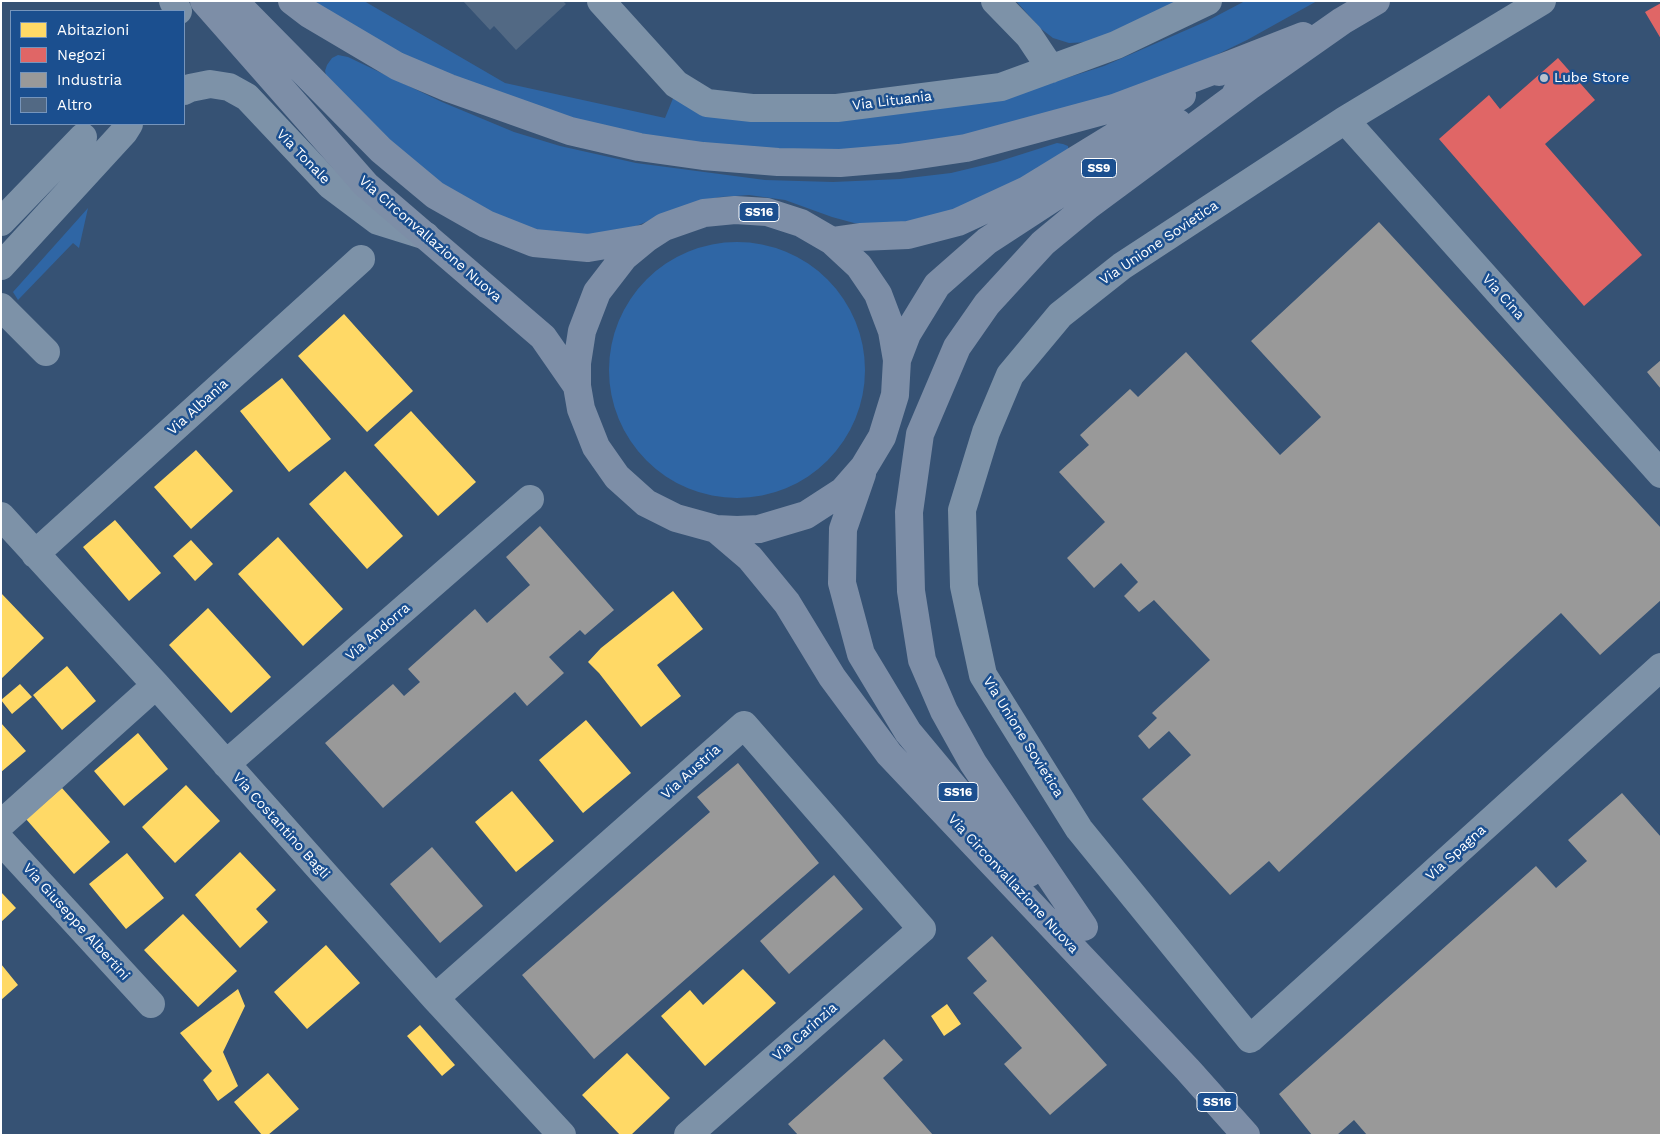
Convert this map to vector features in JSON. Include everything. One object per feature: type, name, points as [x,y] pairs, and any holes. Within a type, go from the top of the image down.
[{"type":"main road","name":"Via Circonvallazione Nuova","points":[[204,1],[366,186],[543,337],[577,386]]},
{"type":"main road","name":"SS16","points":[[234,1],[381,150],[443,200],[486,224],[534,243],[588,248],[647,238]]},
{"type":"main road","points":[[292,1],[309,14],[398,66],[449,88],[570,131],[639,147],[703,156],[778,162],[840,162],[899,158],[966,148],[1114,108],[1234,63]]},
{"type":"main road","name":"SS9","points":[[897,360],[906,334],[937,285],[987,241],[1128,149],[1252,85],[1342,21],[1376,1]]},
{"type":"main road","name":"SS9","points":[[832,241],[860,237],[908,235],[958,222],[1028,190],[1234,63],[1342,21]]},
{"type":"main road","points":[[1084,927],[974,763],[944,711],[922,660],[910,591],[909,512],[920,434],[957,347],[987,304],[1043,244],[1089,205],[1252,85]]},
{"type":"main road","name":"SS16","points":[[735,210],[767,212],[802,223],[832,241],[859,266],[878,294],[892,331],[897,360],[895,395],[882,437],[864,467],[843,490],[806,515],[759,529],[716,529],[676,518],[646,503],[617,477],[596,447],[581,409],[577,386],[577,363],[582,331],[597,292],[624,257],[647,238],[664,228],[704,213],[735,210]]},
{"type":"main road","name":"Via Circonvallazione Nuova","points":[[864,467],[844,529],[842,583],[861,654],[908,732],[1008,852],[1084,927],[1188,1070]]},
{"type":"main road","name":"Via Circonvallazione Nuova","points":[[716,529],[750,558],[787,603],[832,677],[889,754],[1188,1070],[1246,1135]]},
{"type":"street","name":"Via Lituania","points":[[601,1],[676,84],[707,103],[752,108],[837,108],[1001,87],[1116,45],[1208,1]]},
{"type":"street","points":[[995,1],[1029,36],[1051,69]]},
{"type":"street","name":"Via Unione Sovietica","points":[[1250,1039],[1079,828],[984,675],[964,586],[962,510],[986,432],[1010,375],[1060,315],[1122,266],[1345,120],[1542,1]]},
{"type":"street","name":"Via Tonale","points":[[185,90],[210,84],[229,88],[247,97],[330,185],[378,221],[426,236]]},
{"type":"street","name":"Via Cina","points":[[1345,120],[1661,474]]},
{"type":"street","points":[[1,266],[129,126]]},
{"type":"street","points":[[1,222],[83,137]]},
{"type":"street","name":"Via Albania","points":[[35,554],[361,259]]},
{"type":"street","points":[[1,307],[46,352]]},
{"type":"street","name":"Via Andorra","points":[[226,764],[530,500]]},
{"type":"street","name":"Via Costantino Bagli","points":[[1,516],[562,1135]]},
{"type":"street","name":"Via Spagna","points":[[1250,1039],[1661,667]]},
{"type":"street","points":[[1,824],[156,685]]},
{"type":"street","name":"Via Austria","points":[[436,998],[744,726],[922,929]]},
{"type":"street","name":"Via Giuseppe Albertini","points":[[1,841],[151,1004]]},
{"type":"street","name":"Via Carinzia","points":[[688,1135],[922,929]]},
{"type":"shaded area","points":[[308,1],[364,1],[505,83],[665,118],[674,96],[1007,97],[1104,66],[1207,21],[1245,1],[1317,1],[1247,40],[1160,82],[1059,119],[840,156],[686,144],[567,120],[401,56]]},
{"type":"shaded area","points":[[1016,1],[1182,1],[1090,42],[1069,43],[1053,38],[1040,28]]},
{"type":"shaded area","points":[[338,55],[348,57],[442,102],[514,132],[560,146],[636,163],[765,180],[833,182],[900,179],[951,173],[997,162],[1057,143],[1068,146],[1069,152],[1065,157],[945,216],[881,227],[832,217],[785,200],[749,195],[720,197],[692,203],[624,231],[584,236],[547,233],[504,219],[424,175],[327,78],[325,71],[327,65],[332,58]]},
{"type":"shaded area","points":[[88,208],[79,248],[73,243],[18,300],[13,292]]},
{"type":"shaded area","points":[[737,242],[774,248],[797,257],[818,271],[836,289],[855,321],[862,345],[865,370],[859,407],[850,430],[836,451],[818,469],[786,488],[762,495],[737,498],[700,492],[677,483],[656,469],[638,451],[619,419],[612,395],[609,370],[615,333],[624,310],[638,289],[656,271],[688,252],[712,245]]},
{"type":"building: Abitazioni","points":[[344,314],[413,391],[367,432],[298,356]]},
{"type":"building: Abitazioni","points":[[282,378],[331,439],[289,472],[240,411]]},
{"type":"building: Abitazioni","points":[[411,411],[476,482],[438,516],[374,445]]},
{"type":"building: Abitazioni","points":[[196,450],[233,491],[191,529],[154,487]]},
{"type":"building: Abitazioni","points":[[345,471],[403,536],[367,569],[309,504]]},
{"type":"building: Abitazioni","points":[[115,520],[161,573],[129,601],[83,547]]},
{"type":"building: Abitazioni","points":[[278,537],[343,609],[303,646],[238,574]]},
{"type":"building: Abitazioni","points":[[191,540],[213,564],[195,581],[173,556]]},
{"type":"building: Abitazioni","points":[[673,591],[703,629],[657,665],[681,696],[641,727],[599,673],[588,662],[601,648]]},
{"type":"building: Abitazioni","points":[[1,593],[44,638],[1,679]]},
{"type":"building: Abitazioni","points":[[208,608],[271,677],[231,713],[169,645]]},
{"type":"building: Abitazioni","points":[[67,666],[96,701],[62,730],[33,695]]},
{"type":"building: Abitazioni","points":[[20,684],[32,697],[12,714],[1,700]]},
{"type":"building: Abitazioni","points":[[586,720],[631,773],[583,813],[539,760]]},
{"type":"building: Abitazioni","points":[[1,723],[26,751],[1,772]]},
{"type":"building: Abitazioni","points":[[138,733],[168,769],[124,806],[94,771]]},
{"type":"building: Abitazioni","points":[[186,785],[220,821],[175,863],[142,827]]},
{"type":"building: Abitazioni","points":[[62,788],[110,842],[74,874],[26,819]]},
{"type":"building: Abitazioni","points":[[512,791],[554,841],[516,872],[475,822]]},
{"type":"building: Abitazioni","points":[[240,852],[276,890],[256,909],[268,922],[240,948],[195,895]]},
{"type":"building: Abitazioni","points":[[127,853],[164,898],[126,929],[89,884]]},
{"type":"building: Abitazioni","points":[[1,892],[16,908],[1,922]]},
{"type":"building: Abitazioni","points":[[183,914],[237,971],[198,1007],[144,950]]},
{"type":"building: Abitazioni","points":[[326,945],[360,983],[307,1029],[274,992]]},
{"type":"building: Abitazioni","points":[[1,964],[18,985],[1,1000]]},
{"type":"building: Abitazioni","points":[[743,969],[776,1003],[705,1066],[661,1016],[690,990],[703,1005]]},
{"type":"building: Abitazioni","points":[[238,989],[245,1006],[223,1052],[238,1086],[218,1101],[203,1080],[212,1071],[180,1033]]},
{"type":"building: Abitazioni","points":[[947,1004],[961,1024],[944,1036],[931,1016]]},
{"type":"building: Abitazioni","points":[[420,1025],[455,1065],[442,1076],[407,1036]]},
{"type":"building: Abitazioni","points":[[627,1053],[670,1098],[631,1135],[620,1135],[582,1095]]},
{"type":"building: Abitazioni","points":[[268,1073],[299,1109],[268,1135],[262,1135],[234,1102]]},
{"type":"building: Negozi","points":[[1661,3],[1661,39],[1645,12]]},
{"type":"building: Negozi","points":[[1558,58],[1595,100],[1545,144],[1642,255],[1584,306],[1439,139],[1489,95],[1500,109]]},
{"type":"building: Industria","points":[[1379,222],[1661,528],[1661,600],[1600,655],[1561,613],[1279,872],[1269,861],[1230,895],[1142,799],[1191,755],[1169,731],[1149,749],[1138,736],[1157,718],[1152,713],[1210,660],[1154,600],[1139,612],[1124,596],[1138,582],[1121,563],[1094,588],[1067,558],[1105,522],[1059,472],[1089,445],[1080,435],[1130,389],[1138,397],[1186,352],[1280,455],[1321,417],[1251,341]]},
{"type":"building: Industria","points":[[1661,360],[1661,389],[1647,372]]},
{"type":"building: Industria","points":[[540,526],[614,610],[585,635],[580,630],[549,657],[564,673],[527,706],[515,692],[383,808],[325,743],[393,684],[404,696],[420,682],[408,669],[475,609],[487,623],[530,585],[506,557]]},
{"type":"building: Industria","points":[[738,763],[819,863],[594,1059],[522,975],[710,812],[697,797]]},
{"type":"building: Industria","points":[[1622,793],[1661,837],[1661,1135],[1367,1135],[1354,1120],[1337,1135],[1312,1135],[1279,1094],[1536,866],[1556,888],[1587,861],[1568,840]]},
{"type":"building: Industria","points":[[432,847],[483,906],[440,943],[390,884]]},
{"type":"building: Industria","points":[[834,875],[863,909],[789,974],[760,941]]},
{"type":"building: Industria","points":[[992,936],[1107,1065],[1050,1115],[1004,1064],[1022,1048],[973,993],[987,981],[967,958]]},
{"type":"building: Industria","points":[[884,1039],[903,1060],[883,1078],[933,1135],[798,1135],[788,1124]]},
{"type":"building: Altro","points":[[463,1],[563,1],[566,4],[516,50],[494,26],[490,30]]},
{"type":"place","name":"Lube Store","points":[[1544,78]]}]
